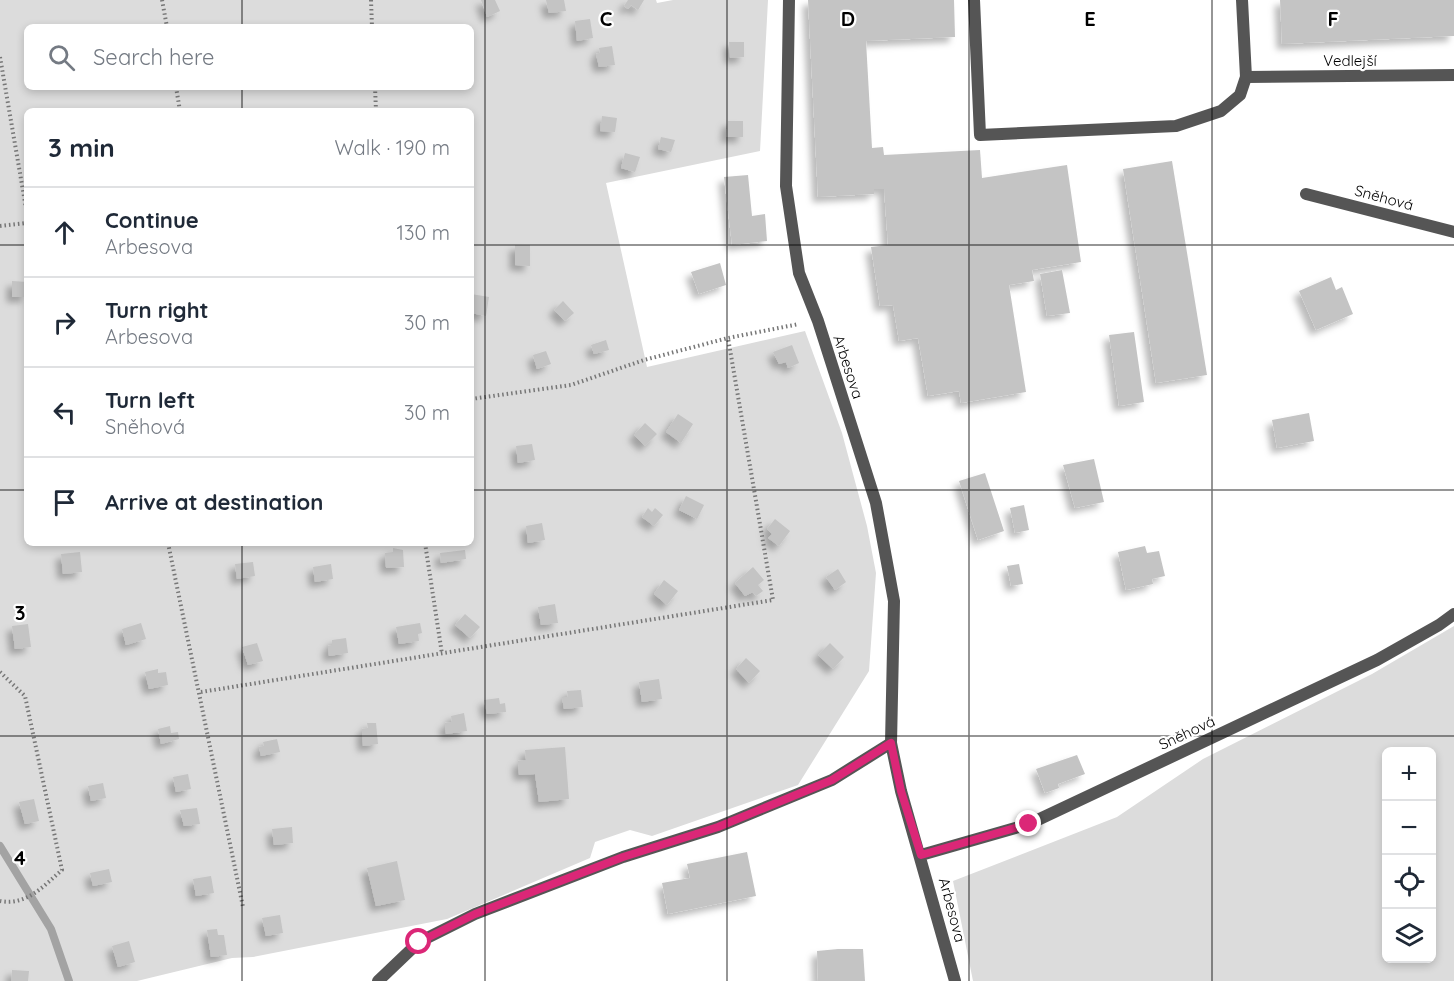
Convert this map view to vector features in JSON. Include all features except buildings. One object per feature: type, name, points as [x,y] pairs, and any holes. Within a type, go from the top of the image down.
[{"type":"street","name":"Arbesova","points":[[789,0],[786,186],[799,273],[818,321],[876,503],[894,601],[891,743],[901,791],[955,981]]},
{"type":"street","points":[[974,0],[980,135],[1176,126],[1221,111],[1240,95],[1246,77],[1242,0]]},
{"type":"street","name":"Vedlejší","points":[[1246,77],[1454,75]]},
{"type":"street","name":"Sněhová","points":[[1306,194],[1454,232]]},
{"type":"street","name":"Sněhová","points":[[921,855],[1029,824],[1377,660],[1454,614]]},
{"type":"street","points":[[378,981],[419,942],[475,914],[623,857],[729,823],[832,780],[891,743]]},
{"type":"path","points":[[162,0],[166,24]]},
{"type":"path","points":[[371,0],[372,24]]},
{"type":"path","points":[[0,57],[24,197]]},
{"type":"path","points":[[176,90],[180,108]]},
{"type":"path","points":[[375,90],[376,108]]},
{"type":"path","points":[[0,226],[24,223]]},
{"type":"path","points":[[474,399],[571,385],[644,360],[728,338],[818,321]]},
{"type":"path","points":[[201,692],[773,600],[728,338]]},
{"type":"path","points":[[169,546],[201,692],[243,907]]},
{"type":"path","points":[[425,546],[441,654]]},
{"type":"path","points":[[0,672],[25,696],[62,870],[31,897],[9,903],[0,901]]},
{"type":"shaded area","points":[[0,0],[656,0],[657,3],[673,0],[768,0],[760,151],[606,183],[647,367],[805,331],[842,433],[867,526],[876,573],[869,671],[798,785],[652,836],[630,830],[595,842],[590,858],[447,919],[253,957],[232,958],[137,981],[0,981]]},
{"type":"shaded area","points":[[1454,626],[1454,981],[973,981],[953,881],[1117,817],[1203,759],[1372,674]]},
{"type":"waterway","points":[[0,846],[51,929],[69,981]]},
{"type":"route","points":[[419,942],[475,914],[623,857],[718,827],[832,780],[891,743],[901,791],[921,855],[1029,824]]}]
